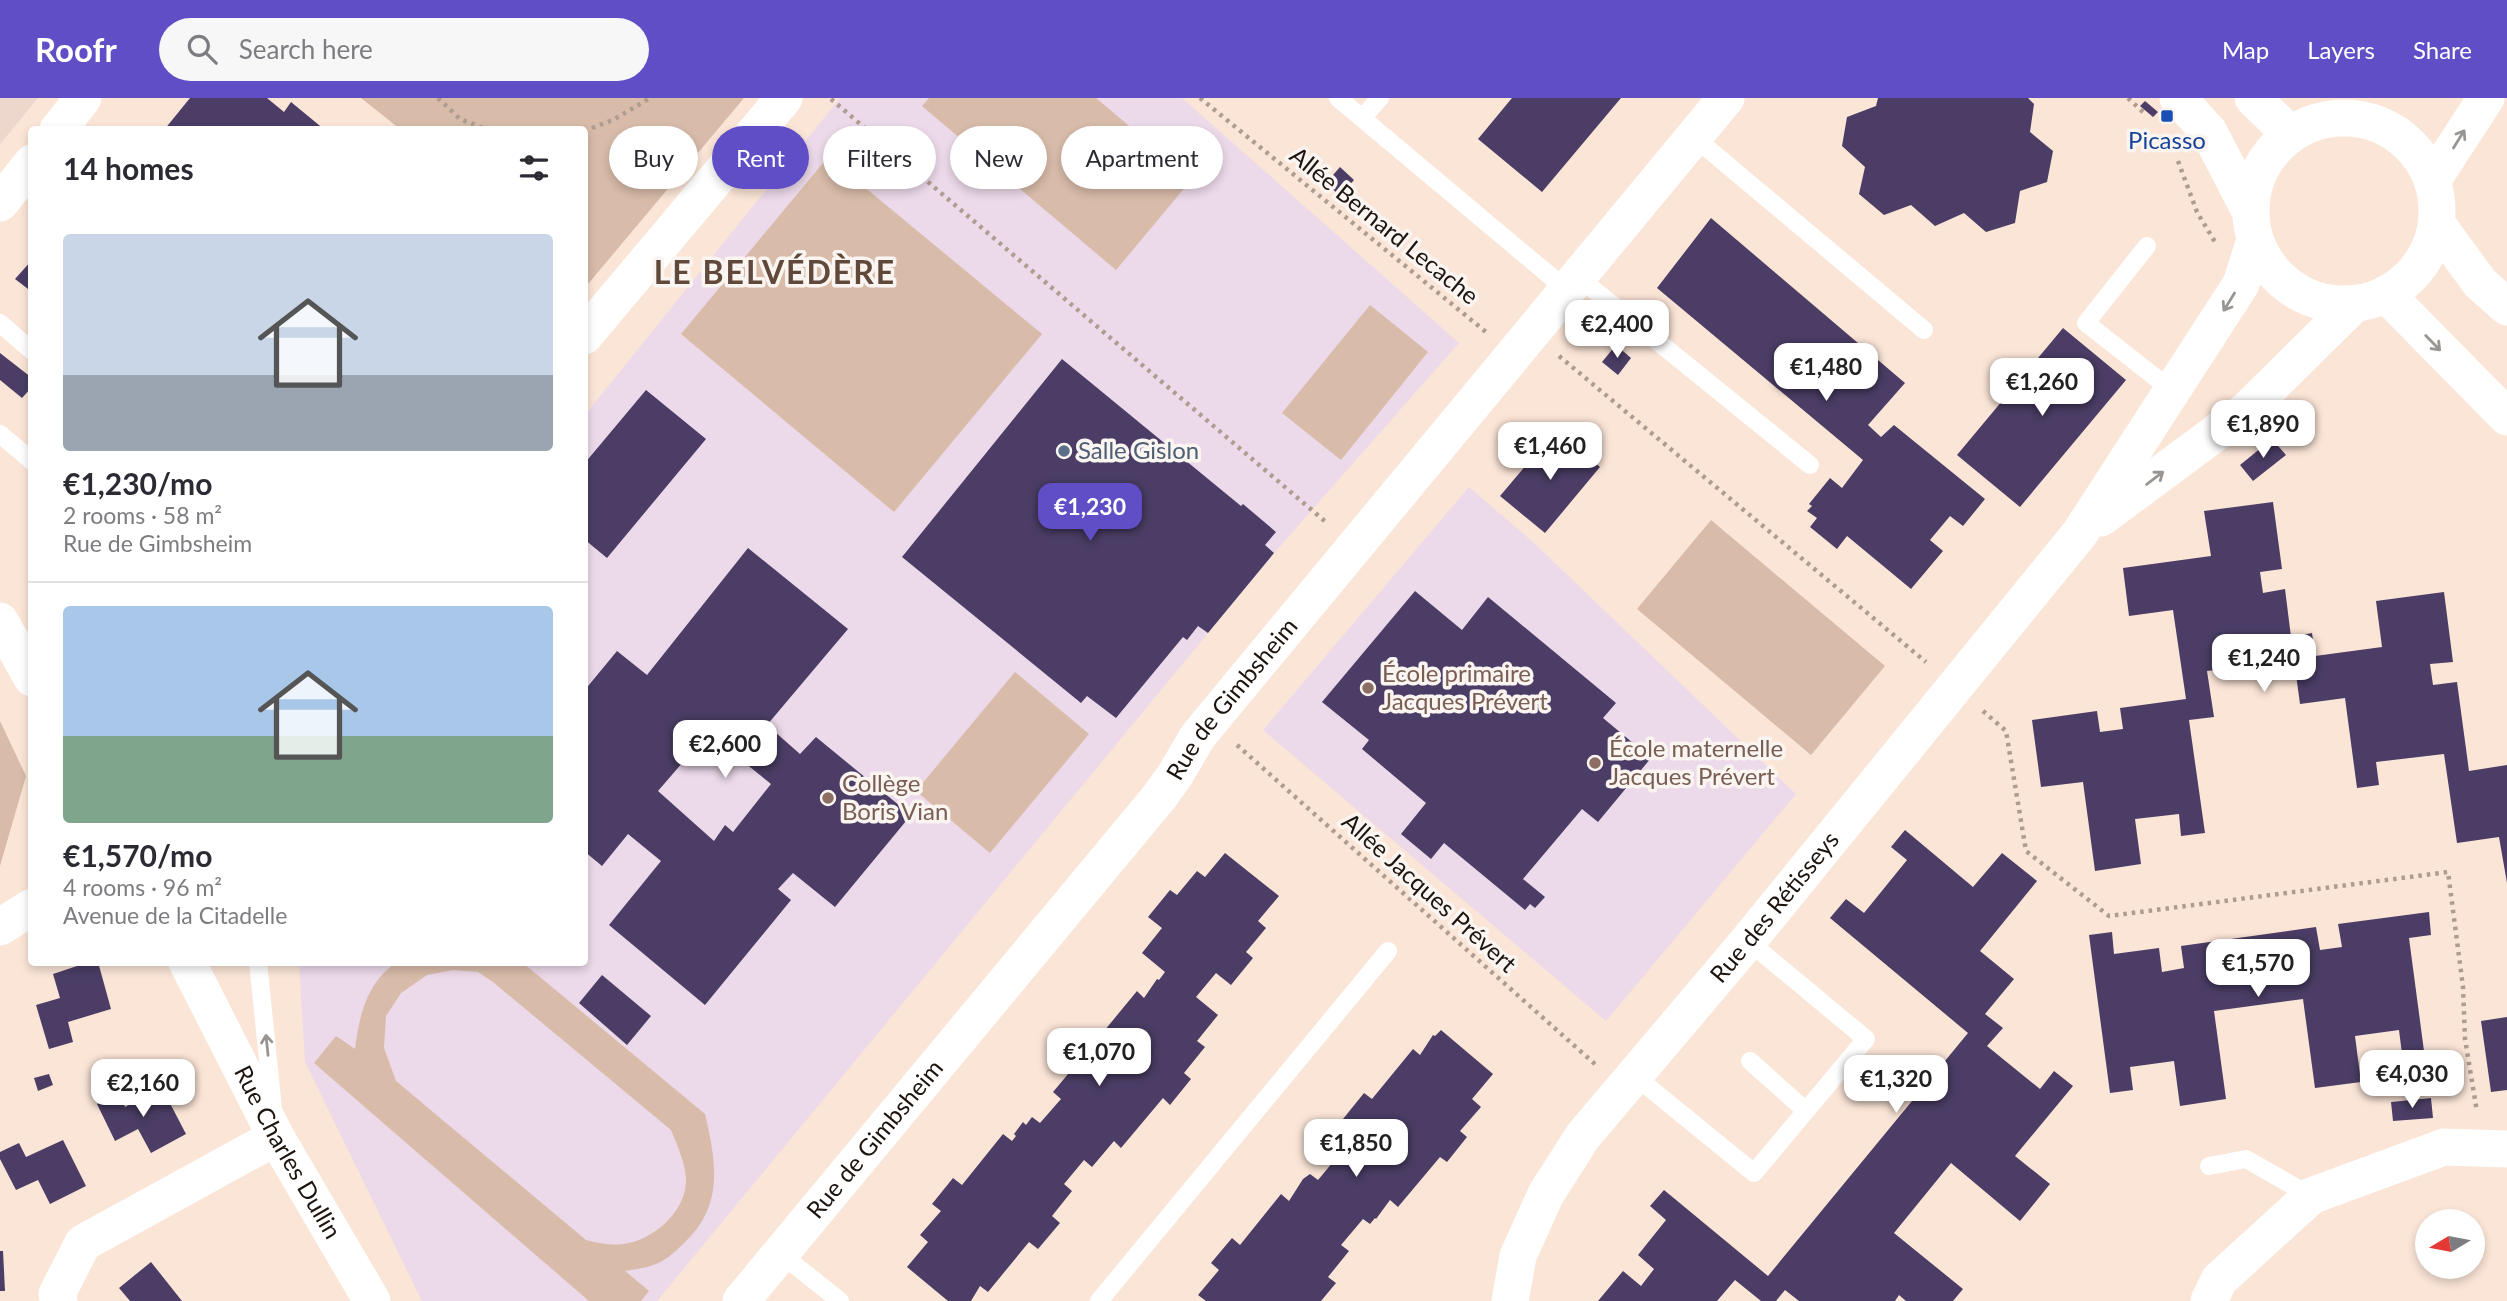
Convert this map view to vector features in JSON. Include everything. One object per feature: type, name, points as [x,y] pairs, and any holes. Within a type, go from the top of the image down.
[{"type":"street","points":[[61,126],[83,98]]},
{"type":"street","points":[[588,331],[784,98]]},
{"type":"street","points":[[2178,98],[2209,132],[2270,268],[2293,289],[2322,302],[2370,299],[2402,285],[2418,268],[2430,246],[2437,224],[2437,202],[2432,181],[2420,156],[2400,137],[2377,123],[2350,118]]},
{"type":"street","points":[[2253,98],[2290,134]]},
{"type":"street","points":[[2253,226],[2254,187],[2267,157],[2290,134],[2318,121],[2350,118],[2396,98]]},
{"type":"street","points":[[2432,181],[2486,98]]},
{"type":"street","name":"Rue de Gimbsheim","points":[[741,1301],[1160,796],[1210,721],[1694,137],[1718,101]]},
{"type":"street","points":[[0,203],[28,168]]},
{"type":"street","points":[[2437,224],[2480,283],[2507,307]]},
{"type":"street","name":"Rue des Rétisseys","points":[[1510,1301],[1518,1256],[1546,1195],[1583,1136],[1748,941],[2080,533],[2241,284],[2253,226]]},
{"type":"street","points":[[2370,299],[2507,417]]},
{"type":"street","name":"Rue des Rétisseys","points":[[2080,533],[2248,409],[2370,299]]},
{"type":"street","points":[[0,621],[28,671]]},
{"type":"street","points":[[0,927],[28,910]]},
{"type":"street","name":"Rue Charles Dullin","points":[[189,966],[276,1137],[372,1301]]},
{"type":"street","points":[[59,1301],[57,1294],[83,1243],[276,1137]]},
{"type":"street","points":[[2208,1301],[2219,1280],[2311,1196],[2444,1147],[2495,1148]]},
{"type":"lane","points":[[1338,98],[1573,284],[1810,465]]},
{"type":"lane","points":[[1362,118],[1380,98]]},
{"type":"lane","points":[[1694,137],[1924,330]]},
{"type":"lane","points":[[2147,246],[2086,323],[2174,391]]},
{"type":"lane","points":[[0,323],[28,348]]},
{"type":"lane","points":[[0,434],[28,458]]},
{"type":"lane","points":[[1629,1083],[1754,1173],[1807,1111],[1866,1039],[1748,941]]},
{"type":"lane","points":[[1099,1301],[1388,951]]},
{"type":"lane","points":[[258,966],[276,1137]]},
{"type":"lane","points":[[1749,1060],[1807,1111]]},
{"type":"lane","points":[[2209,1166],[2246,1159],[2311,1196]]},
{"type":"lane","points":[[781,1254],[840,1301]]},
{"type":"path","points":[[438,98],[460,118],[479,126]]},
{"type":"path","points":[[588,129],[613,120],[650,98]]},
{"type":"path","name":"Allée Bernard Lecache","points":[[1200,98],[1522,344],[1955,686],[2006,731],[2026,851],[2109,916],[2448,872],[2463,987],[2465,1039],[2495,1148]]},
{"type":"path","points":[[2128,98],[2146,114]]},
{"type":"path","points":[[831,99],[1355,547]]},
{"type":"path","points":[[2172,151],[2197,212],[2241,284]]},
{"type":"path","name":"Allée Jacques Prévert","points":[[1210,721],[1629,1083]]},
{"type":"shaded area","points":[[0,98],[38,98],[0,144]]},
{"type":"shaded area","points":[[361,98],[744,98],[721,126],[712,126],[712,136],[698,153],[698,126],[609,126],[609,189],[668,189],[588,284],[588,126],[396,126]]},
{"type":"shaded area","name":"Collège Boris Vian","points":[[840,98],[1182,98],[1214,126],[1061,126],[1061,189],[1223,189],[1223,134],[1459,343],[1274,553],[657,1301],[422,1301],[305,1062],[299,966],[588,966],[588,411],[767,189],[809,189],[809,137]]},
{"type":"shaded area","points":[[929,98],[1096,98],[1129,126],[1061,126],[1061,189],[1184,189],[1116,270],[1020,189],[1047,189],[1047,126],[950,126],[950,130],[922,106]]},
{"type":"shaded area","points":[[823,163],[823,189],[867,189],[1042,334],[894,512],[681,334],[801,189],[809,189],[809,180]]},
{"type":"shaded area","points":[[1370,305],[1428,352],[1341,460],[1282,413]]},
{"type":"shaded area","points":[[1469,487],[1534,543],[1796,794],[1606,1021],[1263,730]]},
{"type":"shaded area","points":[[1711,520],[1885,666],[1811,755],[1637,609]]},
{"type":"shaded area","points":[[1015,672],[1089,734],[990,853],[916,791]]},
{"type":"shaded area","points":[[0,721],[26,776],[0,866]]},
{"type":"shaded area","points":[[392,966],[527,966],[705,1114],[714,1165],[712,1197],[707,1212],[698,1227],[669,1257],[652,1265],[625,1271],[649,1291],[641,1301],[589,1301],[314,1063],[336,1036],[355,1049],[366,1000],[379,979]],"holes":[[[453,970],[478,972],[671,1130],[683,1163],[686,1183],[680,1205],[656,1231],[624,1244],[586,1240],[396,1081],[384,1048],[386,1016],[401,993],[427,975]]]},
{"type":"building","points":[[190,98],[267,98],[284,112],[291,102],[320,126],[167,126]]},
{"type":"building","points":[[1512,98],[1621,98],[1542,192],[1478,139]]},
{"type":"building","points":[[1878,98],[2028,98],[2034,104],[2030,132],[2053,151],[2047,182],[2020,191],[2015,223],[1986,232],[1964,213],[1935,226],[1911,205],[1884,215],[1859,194],[1865,167],[1842,146],[1847,117],[1876,106]]},
{"type":"building","points":[[2145,101],[2158,112],[2153,117],[2140,106]]},
{"type":"building","points":[[1340,167],[1354,180],[1340,196],[1326,183]]},
{"type":"building","points":[[1711,218],[1905,383],[1868,425],[1881,437],[1894,425],[1985,499],[1963,526],[1950,516],[1930,540],[1943,551],[1911,589],[1847,536],[1837,549],[1810,527],[1817,518],[1807,511],[1812,506],[1809,504],[1830,478],[1842,488],[1863,460],[1657,288]]},
{"type":"building","points":[[28,264],[28,289],[15,279]]},
{"type":"building","points":[[2063,328],[2126,380],[2020,507],[1957,455]]},
{"type":"building","points":[[1616,345],[1631,358],[1618,375],[1602,362]]},
{"type":"building","points":[[0,353],[28,375],[28,391],[22,398],[0,380]]},
{"type":"building","points":[[1062,359],[1276,532],[1265,545],[1274,553],[1208,633],[1198,626],[1187,640],[1183,637],[1116,718],[1087,696],[1081,703],[902,557]]},
{"type":"building","points":[[646,390],[706,439],[607,558],[588,542],[588,459]]},
{"type":"building","points":[[1556,430],[1600,467],[1545,533],[1500,496]]},
{"type":"building","points":[[2272,439],[2286,455],[2253,481],[2240,465]]},
{"type":"building","points":[[2273,502],[2282,569],[2260,572],[2263,593],[2285,589],[2291,637],[2312,633],[2315,656],[2382,647],[2376,601],[2444,592],[2453,662],[2430,664],[2433,685],[2457,682],[2469,771],[2507,765],[2507,883],[2499,837],[2457,843],[2444,754],[2376,762],[2379,785],[2357,788],[2345,698],[2300,704],[2294,660],[2207,671],[2214,717],[2189,720],[2205,833],[2181,836],[2179,814],[2135,819],[2141,864],[2095,871],[2083,782],[2041,787],[2032,720],[2097,711],[2100,732],[2123,729],[2120,708],[2186,699],[2173,610],[2129,616],[2123,568],[2211,556],[2204,511]]},
{"type":"building","points":[[748,548],[848,629],[767,725],[800,754],[816,737],[911,815],[835,907],[793,873],[778,889],[791,900],[705,1005],[609,925],[661,861],[628,834],[602,866],[588,854],[588,686],[617,651],[647,675]],"holes":[[[708,733],[771,784],[733,832],[725,825],[714,841],[658,791]]]},
{"type":"building","points":[[1415,591],[1462,630],[1488,597],[1616,703],[1603,718],[1651,758],[1598,822],[1582,809],[1523,879],[1545,897],[1535,908],[1530,904],[1525,910],[1444,843],[1431,859],[1401,834],[1426,803],[1362,749],[1369,740],[1322,702]]},
{"type":"building","points":[[1905,830],[1973,887],[2002,853],[2037,881],[1980,951],[2014,979],[1985,1014],[2003,1028],[1987,1046],[2040,1089],[2054,1071],[2073,1086],[2015,1156],[2050,1184],[2020,1221],[1951,1163],[1894,1233],[1963,1289],[1953,1301],[1906,1301],[1899,1295],[1895,1301],[1799,1301],[1785,1290],[1776,1301],[1761,1301],[1735,1280],[1717,1301],[1598,1301],[1623,1271],[1641,1286],[1654,1269],[1638,1255],[1666,1220],[1650,1206],[1664,1190],[1768,1276],[1968,1033],[1830,918],[1846,899],[1864,913],[1907,860],[1891,847]]},
{"type":"building","points":[[1225,853],[1279,896],[1258,921],[1266,928],[1246,952],[1253,958],[1231,985],[1216,973],[1196,997],[1218,1015],[1197,1041],[1205,1047],[1184,1073],[1191,1079],[1170,1105],[1163,1098],[1121,1148],[1114,1141],[1092,1167],[1084,1160],[1064,1184],[1072,1191],[1052,1216],[1060,1223],[1038,1249],[1029,1242],[988,1292],[980,1286],[971,1301],[948,1301],[907,1267],[928,1242],[920,1235],[941,1211],[932,1204],[953,1178],[962,1185],[1003,1134],[1012,1141],[1023,1122],[1026,1125],[1032,1117],[1040,1123],[1061,1099],[1053,1092],[1074,1067],[1066,1060],[1087,1035],[1095,1042],[1137,991],[1144,998],[1165,972],[1142,953],[1162,928],[1148,917],[1170,890],[1177,895],[1197,871],[1205,877]]},
{"type":"building","points":[[2429,912],[2431,935],[2409,938],[2424,1051],[2402,1054],[2399,1030],[2355,1036],[2361,1082],[2315,1088],[2303,999],[2214,1011],[2226,1099],[2180,1106],[2174,1061],[2130,1067],[2133,1090],[2110,1093],[2089,935],[2112,932],[2114,954],[2159,948],[2162,972],[2184,968],[2181,946],[2316,927],[2320,950],[2342,947],[2338,924]]},
{"type":"building","points":[[77,966],[99,966],[111,1009],[68,1022],[73,1042],[49,1049],[36,1005],[60,998],[53,974]]},
{"type":"building","points":[[602,975],[651,1016],[627,1045],[579,1003]]},
{"type":"building","points":[[2507,1017],[2507,1090],[2491,1092],[2481,1021]]},
{"type":"building","points":[[1441,1030],[1493,1074],[1472,1099],[1481,1107],[1460,1131],[1467,1137],[1447,1162],[1440,1157],[1398,1207],[1390,1200],[1376,1219],[1370,1224],[1363,1219],[1341,1245],[1349,1251],[1328,1277],[1336,1283],[1321,1301],[1206,1301],[1198,1295],[1219,1270],[1211,1263],[1232,1238],[1240,1245],[1281,1194],[1289,1201],[1303,1179],[1310,1174],[1318,1180],[1338,1156],[1330,1150],[1351,1125],[1343,1119],[1364,1093],[1372,1099],[1413,1049],[1420,1055],[1433,1035]]},
{"type":"building","points":[[49,1074],[53,1085],[38,1091],[34,1078]]},
{"type":"building","points":[[162,1088],[186,1134],[151,1153],[138,1129],[115,1141],[97,1104],[118,1092],[125,1107]]},
{"type":"building","points":[[2431,1098],[2433,1118],[2393,1121],[2391,1102]]},
{"type":"building","points":[[63,1140],[86,1186],[50,1204],[38,1180],[16,1190],[0,1159],[0,1152],[19,1143],[26,1157]]},
{"type":"building","points":[[0,1251],[3,1251],[5,1291],[0,1291]]},
{"type":"building","points":[[151,1262],[182,1301],[130,1301],[119,1288]]},
{"type":"place","name":"Picasso","points":[[2167,116]]},
{"type":"place","name":"Salle Gislon","points":[[1064,451]]},
{"type":"place","name":"École primaire Jacques Prévert","points":[[1368,688]]},
{"type":"place","name":"École maternelle Jacques Prévert","points":[[1595,763]]},
{"type":"place","name":"Collège Boris Vian","points":[[828,798]]},
{"type":"district","name":"LE BELVÉDÈRE","points":[[775,273]]}]
